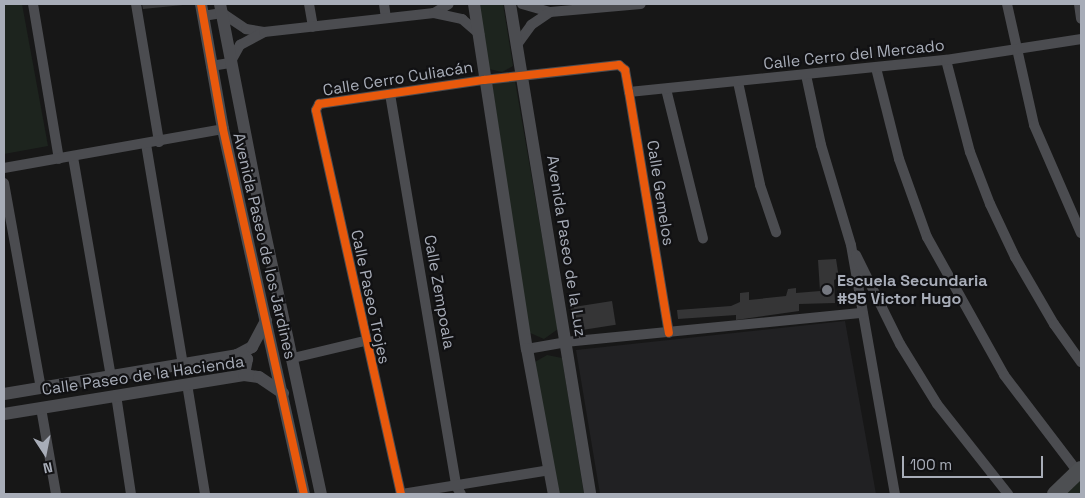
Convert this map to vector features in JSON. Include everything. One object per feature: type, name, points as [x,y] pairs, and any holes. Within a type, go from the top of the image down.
[{"type":"main road","points":[[1055,494],[1080,470]]},
{"type":"street","points":[[33,4],[59,159]]},
{"type":"street","points":[[136,4],[158,142]]},
{"type":"street","points":[[309,4],[312,27]]},
{"type":"street","points":[[384,4],[386,18]]},
{"type":"street","points":[[434,13],[449,4]]},
{"type":"street","points":[[474,4],[484,80],[527,349],[554,494]]},
{"type":"street","name":"Avenida Paseo de la Luz","points":[[510,4],[590,494]]},
{"type":"street","points":[[522,4],[550,12],[611,5],[641,4]]},
{"type":"street","points":[[1008,4],[1015,51],[1034,125],[1052,171],[1081,233]]},
{"type":"street","points":[[1079,4],[1081,19]]},
{"type":"street","points":[[202,10],[221,8],[246,29],[264,32],[434,13],[462,19],[479,34]]},
{"type":"street","name":"Avenida Paseo de los Jardines","points":[[221,8],[267,245],[293,358],[320,494]]},
{"type":"street","name":"Avenida Paseo de los Jardines","points":[[202,10],[223,129],[304,494]]},
{"type":"street","points":[[516,46],[531,25],[550,12]]},
{"type":"street","points":[[212,66],[230,62],[240,45],[264,32]]},
{"type":"street","name":"Calle Cerro del Mercado","points":[[629,92],[946,60],[1015,51],[1081,39]]},
{"type":"street","points":[[946,60],[970,152],[990,204],[1020,266],[1054,324],[1081,362]]},
{"type":"street","name":"Calle Gemelos","points":[[521,75],[615,64],[624,70],[669,333]]},
{"type":"street","points":[[876,68],[899,159],[927,237],[1004,375],[1080,470]]},
{"type":"street","name":"Calle Cerro Culiacán","points":[[317,106],[521,75]]},
{"type":"street","points":[[806,75],[821,145],[851,246],[895,494]]},
{"type":"street","points":[[738,82],[760,186],[776,232]]},
{"type":"street","points":[[666,89],[703,238]]},
{"type":"street","name":"Calle Zempoala","points":[[390,94],[459,490]]},
{"type":"street","name":"Calle Paseo Trojes","points":[[317,106],[365,341],[401,494]]},
{"type":"street","points":[[4,168],[223,129]]},
{"type":"street","points":[[146,144],[183,364]]},
{"type":"street","points":[[74,157],[111,376]]},
{"type":"street","points":[[4,183],[41,388]]},
{"type":"street","points":[[241,213],[260,210]]},
{"type":"street","points":[[249,249],[267,245]]},
{"type":"street","points":[[851,246],[900,344],[937,404],[1008,494]]},
{"type":"street","points":[[527,349],[565,342],[863,313]]},
{"type":"street","name":"Calle Paseo de la Hacienda","points":[[4,394],[237,355],[252,347],[266,321]]},
{"type":"street","points":[[293,358],[365,341]]},
{"type":"street","points":[[237,355],[247,359],[244,375]]},
{"type":"street","name":"Calle Paseo de la Hacienda","points":[[4,414],[244,375],[259,377],[283,393]]},
{"type":"street","points":[[95,379],[98,398]]},
{"type":"street","points":[[187,384],[205,494]]},
{"type":"street","points":[[116,395],[131,494]]},
{"type":"street","points":[[41,408],[56,494]]},
{"type":"street","points":[[297,458],[313,455]]},
{"type":"street","points":[[401,494],[459,490],[550,470]]},
{"type":"shaded area","points":[[4,4],[22,4],[48,146],[4,154]]},
{"type":"shaded area","points":[[479,4],[503,4],[513,66],[502,72],[489,69]]},
{"type":"shaded area","points":[[515,81],[558,329],[544,339],[528,332],[492,84]]},
{"type":"shaded area","points":[[845,321],[876,494],[600,494],[576,350]]},
{"type":"shaded area","points":[[547,355],[562,358],[584,494],[556,494],[535,362]]},
{"type":"shaded area","points":[[1081,473],[1081,494],[1060,494]]},
{"type":"building","points":[[142,4],[182,4],[183,5],[143,9]]},
{"type":"building","name":"Escuela Secundaria #95 Victor Hugo","points":[[836,259],[839,278],[834,280],[835,303],[799,304],[799,311],[736,320],[736,315],[678,319],[677,310],[731,306],[740,302],[740,293],[749,292],[749,300],[786,296],[788,289],[796,288],[796,293],[820,291],[818,260]]},
{"type":"building","points":[[612,301],[616,325],[574,331],[571,308]]},
{"type":"cycle path","points":[[201,4],[223,129],[304,494]]},
{"type":"cycle path","points":[[401,494],[316,110],[319,104],[484,80],[619,65],[625,70],[669,333]]},
{"type":"place","name":"Escuela Secundaria #95 Victor Hugo","points":[[827,290]]}]
